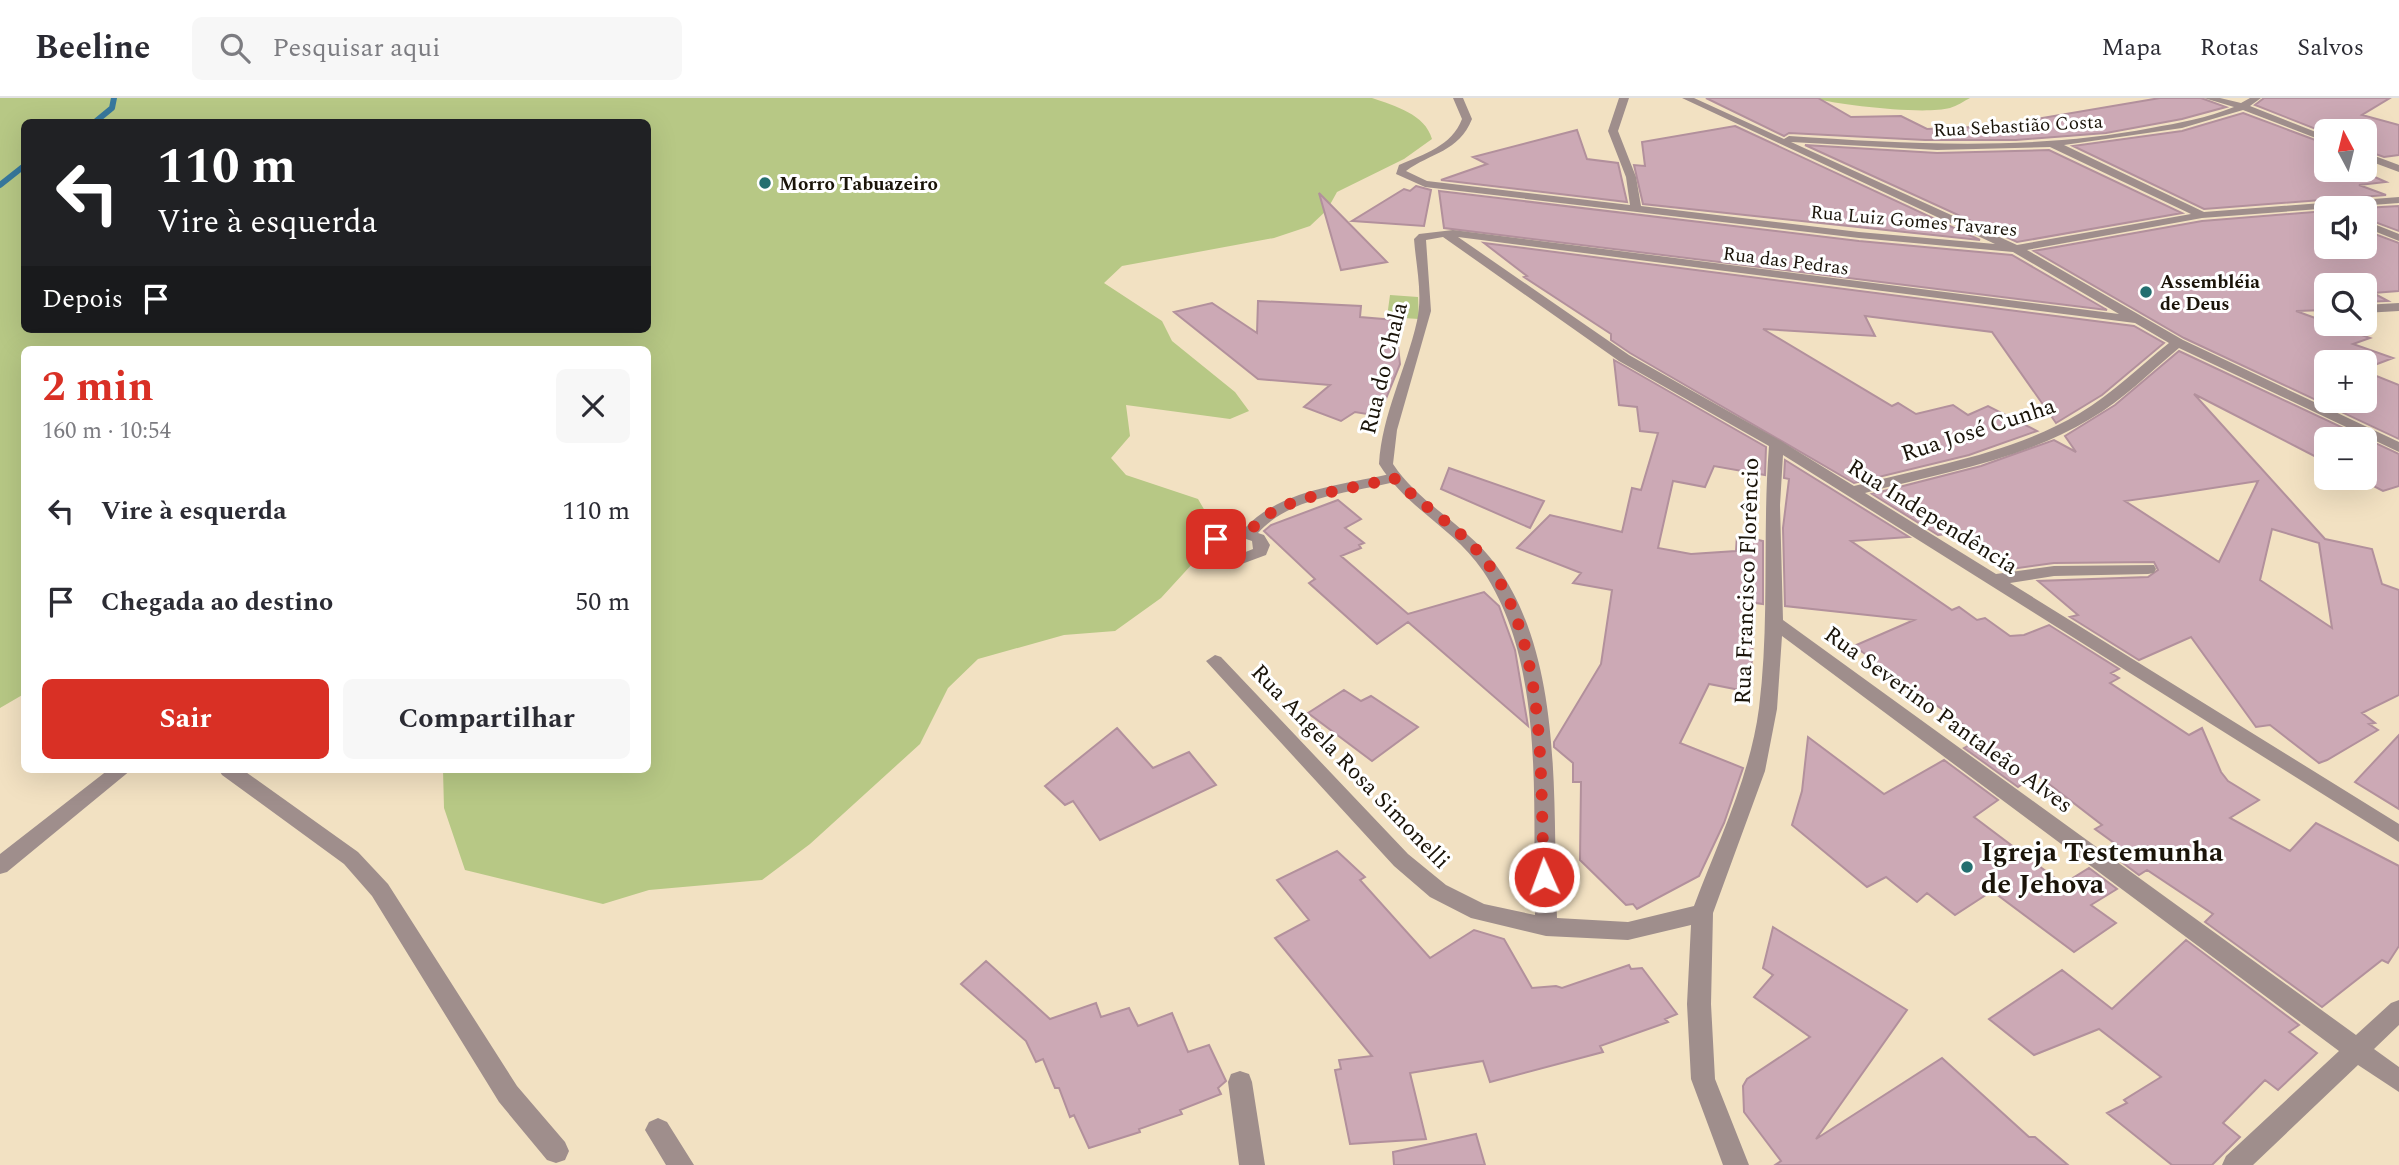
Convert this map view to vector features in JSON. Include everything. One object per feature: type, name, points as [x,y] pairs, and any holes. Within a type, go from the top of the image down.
[{"type":"street","name":"Rua Luiz Gomes Tavares","points":[[1458,98],[1467,119],[1461,134],[1453,142],[1399,172],[1425,184],[1636,210],[2016,249],[2202,215],[2314,208]]},
{"type":"street","points":[[1624,98],[1613,131],[1631,177],[1636,210]]},
{"type":"street","points":[[1687,98],[2016,249],[2178,343],[2399,448]]},
{"type":"street","points":[[2209,98],[2244,107],[2314,134]]},
{"type":"street","name":"Rua Sebastião Costa","points":[[1775,138],[1912,148],[2053,145],[2167,128],[2244,107],[2256,98]]},
{"type":"street","points":[[2053,145],[2202,215]]},
{"type":"street","points":[[2377,160],[2399,169]]},
{"type":"street","name":"Rua Luiz Gomes Tavares","points":[[2377,202],[2399,200]]},
{"type":"street","points":[[2377,229],[2399,238]]},
{"type":"street","name":"Rua das Pedras","points":[[1437,233],[2138,320]]},
{"type":"street","name":"Rua Independência","points":[[1437,233],[1625,358],[1776,444],[2399,834]]},
{"type":"street","name":"Rua do Chala","points":[[1394,478],[1386,464],[1392,422],[1410,374],[1424,318],[1420,239],[1437,233]]},
{"type":"street","points":[[2377,308],[2399,307]]},
{"type":"street","name":"Rua José Cunha","points":[[1851,492],[2015,446],[2066,426],[2087,415],[2178,343]]},
{"type":"street","name":"Rua Francisco Florêncio","points":[[1736,1165],[1703,1079],[1699,1004],[1702,913],[1755,771],[1768,709],[1774,622],[1772,505],[1776,444]]},
{"type":"street","points":[[1249,533],[1256,521],[1293,504],[1394,478],[1472,545],[1496,580],[1526,644],[1537,711],[1546,928]]},
{"type":"street","points":[[1992,580],[2066,570],[2148,569]]},
{"type":"street","name":"Rua Severino Pantaleão Alves","points":[[1774,622],[2399,1081]]},
{"type":"street","name":"Rua Angela Rosa Simonelli","points":[[1215,662],[1401,860],[1438,891],[1479,912],[1546,928],[1628,930],[1702,913]]},
{"type":"street","points":[[0,866],[117,773]]},
{"type":"street","points":[[233,773],[351,858],[380,890],[508,1094],[556,1151]]},
{"type":"street","points":[[2235,1165],[2399,1010]]},
{"type":"street","points":[[1240,1082],[1252,1165]]},
{"type":"street","points":[[658,1130],[681,1165]]},
{"type":"green space","points":[[0,98],[1372,98],[1416,117],[1423,123],[1432,139],[1404,159],[1337,192],[1327,210],[1310,226],[1274,238],[1122,266],[1104,283],[1162,321],[1172,341],[1235,392],[1249,411],[1230,419],[1126,405],[1130,436],[1111,458],[1126,475],[1198,499],[1208,516],[1205,550],[1161,598],[1115,631],[1064,635],[978,659],[948,688],[920,744],[810,844],[762,880],[649,890],[603,904],[465,870],[444,808],[443,773],[651,773],[651,346],[21,346],[21,696],[0,708]]},
{"type":"green space","points":[[1812,98],[1970,98],[1950,108],[1902,110]]},
{"type":"green space","points":[[1390,295],[1418,297],[1419,319],[1387,317]]},
{"type":"building","points":[[1706,98],[1818,98],[1851,117],[1901,116],[1927,129],[1977,129],[2160,98],[2201,98],[2226,107],[2182,119],[2106,133],[2016,140],[1925,140],[1789,133],[1784,136]]},
{"type":"building","points":[[2264,98],[2390,98],[2362,115],[2377,119],[2314,119],[2314,128],[2255,105]]},
{"type":"building","points":[[2243,113],[2314,140],[2314,182],[2377,182],[2377,178],[2386,182],[2359,185],[2386,195],[2314,196],[2314,201],[2204,209],[2073,146],[2182,131]]},
{"type":"building","points":[[2377,119],[2399,125],[2399,155],[2384,157],[2377,155]]},
{"type":"building","points":[[1735,126],[1980,240],[1643,204],[1634,165],[1645,166],[1642,142]]},
{"type":"building","points":[[1577,130],[1587,159],[1618,163],[1627,202],[1441,180],[1487,164],[1473,157]]},
{"type":"building","points":[[1805,145],[1937,153],[2049,150],[2182,213],[2017,242]]},
{"type":"building","points":[[1416,186],[1431,190],[1424,226],[1352,221],[1404,189],[1410,191]]},
{"type":"building","points":[[1439,191],[1859,241],[2012,255],[2107,310],[1444,228]]},
{"type":"building","points":[[1319,193],[1387,262],[1341,270]]},
{"type":"building","points":[[2399,206],[2399,231],[2377,223],[2377,207]]},
{"type":"building","points":[[2314,212],[2314,259],[2377,259],[2377,235],[2399,243],[2399,291],[2377,293],[2377,273],[2314,273],[2314,310],[2296,311],[2314,318],[2314,336],[2365,336],[2370,338],[2353,344],[2370,350],[2314,350],[2314,399],[2184,338],[2034,251],[2202,221]]},
{"type":"building","points":[[1484,243],[2134,326],[2164,343],[2102,395],[2056,423],[1992,332],[1865,316],[1875,336],[1763,329],[1892,406],[1898,403],[1916,414],[1953,405],[1968,415],[1988,406],[2037,431],[1969,455],[1854,483],[1630,353],[1611,340],[1611,334],[1524,277],[1527,276]]},
{"type":"building","points":[[2377,295],[2388,301],[2377,301]]},
{"type":"building","points":[[1258,301],[1361,306],[1360,317],[1395,320],[1400,364],[1379,416],[1355,412],[1341,421],[1304,407],[1330,385],[1258,379],[1174,312],[1212,303],[1257,333]]},
{"type":"building","points":[[2179,351],[2341,427],[2314,427],[2314,456],[2194,394],[2325,539],[2372,549],[2382,584],[2399,590],[2399,695],[2362,713],[2375,723],[2369,724],[2378,730],[2319,763],[2270,725],[2256,727],[2191,637],[2139,660],[2070,617],[2078,615],[2038,581],[2148,577],[2158,570],[2154,562],[2054,563],[2004,570],[1947,534],[1938,535],[1872,494],[1981,466],[2054,440],[2076,452],[2065,436],[2115,405]],"holes":[[[2258,481],[2219,562],[2125,501]],[[2272,529],[2319,543],[2332,628],[2260,580]]]},
{"type":"building","points":[[2377,352],[2393,358],[2377,364]]},
{"type":"building","points":[[1614,360],[1766,447],[1765,475],[1714,466],[1705,487],[1673,481],[1658,548],[1691,554],[1736,551],[1737,535],[1763,541],[1763,604],[1755,603],[1750,692],[1709,684],[1680,743],[1743,768],[1724,823],[1699,876],[1637,909],[1633,904],[1626,905],[1580,860],[1581,782],[1573,782],[1573,763],[1554,747],[1554,742],[1601,664],[1612,590],[1573,583],[1581,573],[1517,548],[1550,515],[1622,532],[1632,488],[1641,490],[1658,433],[1640,431],[1637,407],[1619,405]]},
{"type":"building","points":[[2377,376],[2399,385],[2399,439],[2344,413],[2377,413]]},
{"type":"building","points":[[2377,444],[2399,454],[2399,486],[2383,491],[2377,488]]},
{"type":"building","points":[[1785,460],[1909,537],[1851,541],[1952,610],[1959,607],[1977,620],[1985,618],[2010,636],[2024,635],[2049,625],[2119,669],[2111,673],[2119,678],[2110,683],[2189,735],[2202,728],[2221,772],[2228,781],[2259,800],[2230,818],[2290,851],[2316,823],[2399,866],[2399,946],[2388,963],[2382,960],[2322,1007],[2205,922],[2213,914],[2147,870],[2139,875],[2111,854],[2121,848],[2095,829],[2102,825],[2036,774],[2018,787],[1964,748],[1982,738],[1854,646],[1914,620],[1785,606],[1783,528],[1789,479],[1784,478]]},
{"type":"building","points":[[1449,468],[1544,501],[1530,528],[1441,489]]},
{"type":"building","points":[[1338,500],[1361,519],[1345,528],[1364,543],[1359,545],[1361,548],[1341,556],[1408,614],[1484,592],[1499,606],[1515,650],[1528,726],[1408,622],[1377,644],[1309,583],[1315,579],[1264,531],[1271,525]]},
{"type":"building","points":[[1344,690],[1361,701],[1371,696],[1418,727],[1372,761],[1308,713]]},
{"type":"building","points":[[1117,728],[1153,768],[1189,752],[1216,785],[1100,840],[1073,801],[1065,805],[1045,786]]},
{"type":"building","points":[[2399,735],[2399,809],[2355,782]]},
{"type":"building","points":[[1808,737],[1884,794],[1944,760],[1998,800],[1974,817],[2063,884],[2089,868],[2117,889],[2091,905],[2116,923],[2074,952],[1992,891],[1955,915],[1927,893],[1917,902],[1886,877],[1867,887],[1792,825],[1802,791]]},
{"type":"building","points":[[1337,851],[1365,877],[1360,880],[1430,958],[1474,930],[1504,939],[1532,988],[1562,988],[1629,965],[1631,969],[1642,968],[1677,1014],[1665,1019],[1668,1022],[1600,1046],[1603,1052],[1490,1082],[1483,1061],[1410,1073],[1426,1139],[1350,1144],[1335,1070],[1341,1069],[1339,1060],[1372,1056],[1275,938],[1309,920],[1277,880]]},
{"type":"building","points":[[1773,927],[1907,1010],[1816,1139],[1942,1058],[2029,1137],[2035,1137],[2068,1165],[1775,1165],[1781,1161],[1744,1112],[1743,1086],[1747,1079],[1810,1037],[1754,997],[1773,975],[1763,968]]},
{"type":"building","points":[[2186,940],[2299,1025],[2289,1032],[2317,1053],[2278,1090],[2265,1080],[2223,1123],[2240,1137],[2212,1165],[2172,1165],[2107,1113],[2127,1103],[2124,1100],[2161,1077],[2099,1029],[2034,1055],[1989,1019],[2062,970],[2112,1009]]},
{"type":"building","points":[[986,961],[1050,1019],[1096,1003],[1101,1017],[1129,1008],[1138,1026],[1172,1013],[1188,1052],[1209,1045],[1226,1081],[1218,1088],[1221,1094],[1180,1110],[1182,1114],[1139,1129],[1140,1132],[1089,1148],[1074,1115],[1070,1117],[1059,1088],[1055,1088],[1043,1059],[1036,1062],[1026,1041],[961,984]]},
{"type":"building","points":[[1476,1134],[1485,1165],[1394,1165],[1393,1152]]},
{"type":"waterway","points":[[99,119],[112,108],[114,98]]},
{"type":"waterway","points":[[0,185],[21,168]]},
{"type":"place","name":"Morro Tabuazeiro","points":[[765,183]]},
{"type":"place","name":"Assembléia de Deus","points":[[2146,292]]},
{"type":"place","name":"Igreja Testemunha de Jehova","points":[[1967,867]]},
{"type":"route","points":[[1216,539],[1224,533],[1249,533],[1256,521],[1293,504],[1394,478],[1472,545],[1490,568],[1509,603],[1526,644],[1537,711],[1544,877]]}]
